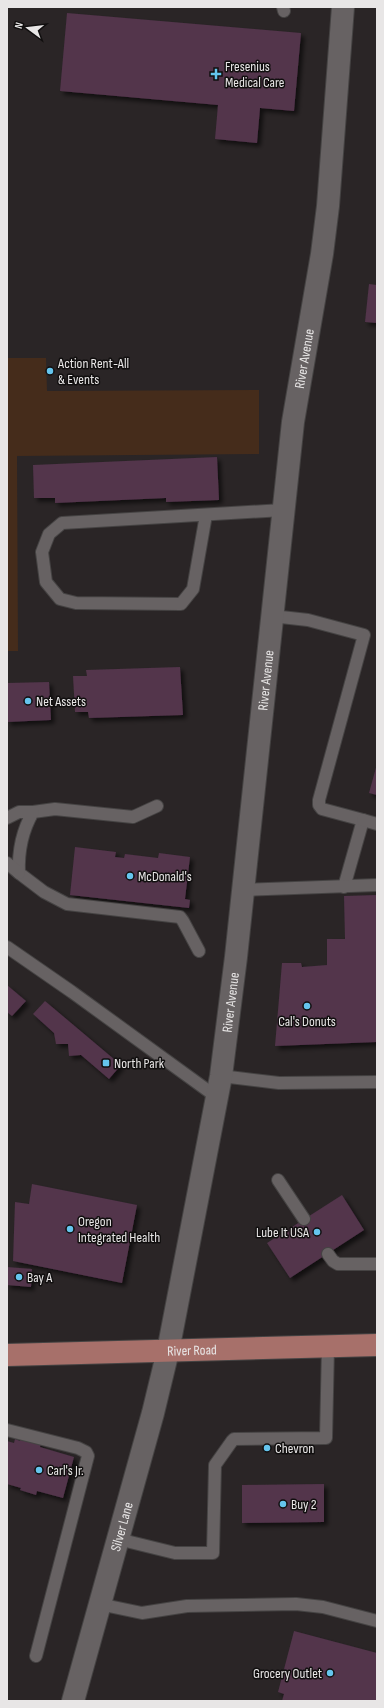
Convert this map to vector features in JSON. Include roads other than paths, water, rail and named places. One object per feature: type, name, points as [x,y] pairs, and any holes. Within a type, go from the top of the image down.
[{"type":"main road","name":"River Road","points":[[7,1355],[377,1346]]},
{"type":"street","name":"River Avenue","points":[[168,1351],[218,1098],[230,1014],[293,422],[321,262],[328,206],[343,7]]},
{"type":"street","name":"Silver Lane","points":[[73,1701],[168,1351]]},
{"type":"lane","points":[[206,515],[193,589],[181,604],[76,603],[60,599],[46,582],[42,552],[49,534],[62,522],[283,510]]},
{"type":"lane","points":[[272,616],[308,620],[364,635],[319,800],[319,805],[322,809],[377,824]]},
{"type":"lane","points":[[7,818],[19,812],[56,809],[133,817],[157,806]]},
{"type":"lane","points":[[19,873],[18,858],[25,824],[33,812]]},
{"type":"lane","points":[[344,886],[363,820]]},
{"type":"lane","points":[[7,863],[44,892],[67,904],[180,917],[183,920],[199,952]]},
{"type":"lane","points":[[243,890],[377,886]]},
{"type":"lane","points":[[7,947],[72,992],[218,1098]]},
{"type":"lane","points":[[221,1076],[279,1084],[377,1082]]},
{"type":"lane","points":[[278,1180],[304,1219]]},
{"type":"lane","points":[[328,1254],[333,1261],[338,1264],[377,1264]]},
{"type":"lane","points":[[118,1539],[172,1553],[213,1553],[215,1464],[232,1441],[234,1439],[326,1438],[328,1347]]},
{"type":"lane","points":[[7,1430],[78,1448],[86,1452],[88,1459],[36,1656]]},
{"type":"lane","points":[[100,1604],[142,1613],[187,1606],[296,1604],[323,1607],[377,1621]]},
{"type":"place","name":"Fresenius Medical Care","points":[[216,74]]},
{"type":"place","name":"Action Rent-All & Events","points":[[50,371]]},
{"type":"place","name":"Net Assets","points":[[28,701]]},
{"type":"place","name":"McDonald's","points":[[130,876]]},
{"type":"place","name":"Cal's Donuts","points":[[307,1006]]},
{"type":"place","name":"North Park","points":[[106,1063]]},
{"type":"place","name":"Oregon Integrated Health","points":[[70,1229]]},
{"type":"place","name":"Lube It USA","points":[[317,1232]]},
{"type":"place","name":"Bay A","points":[[19,1277]]},
{"type":"place","name":"Chevron","points":[[267,1448]]},
{"type":"place","name":"Carl's Jr.","points":[[39,1470]]},
{"type":"place","name":"Buy 2","points":[[283,1504]]},
{"type":"place","name":"Grocery Outlet","points":[[330,1673]]}]
